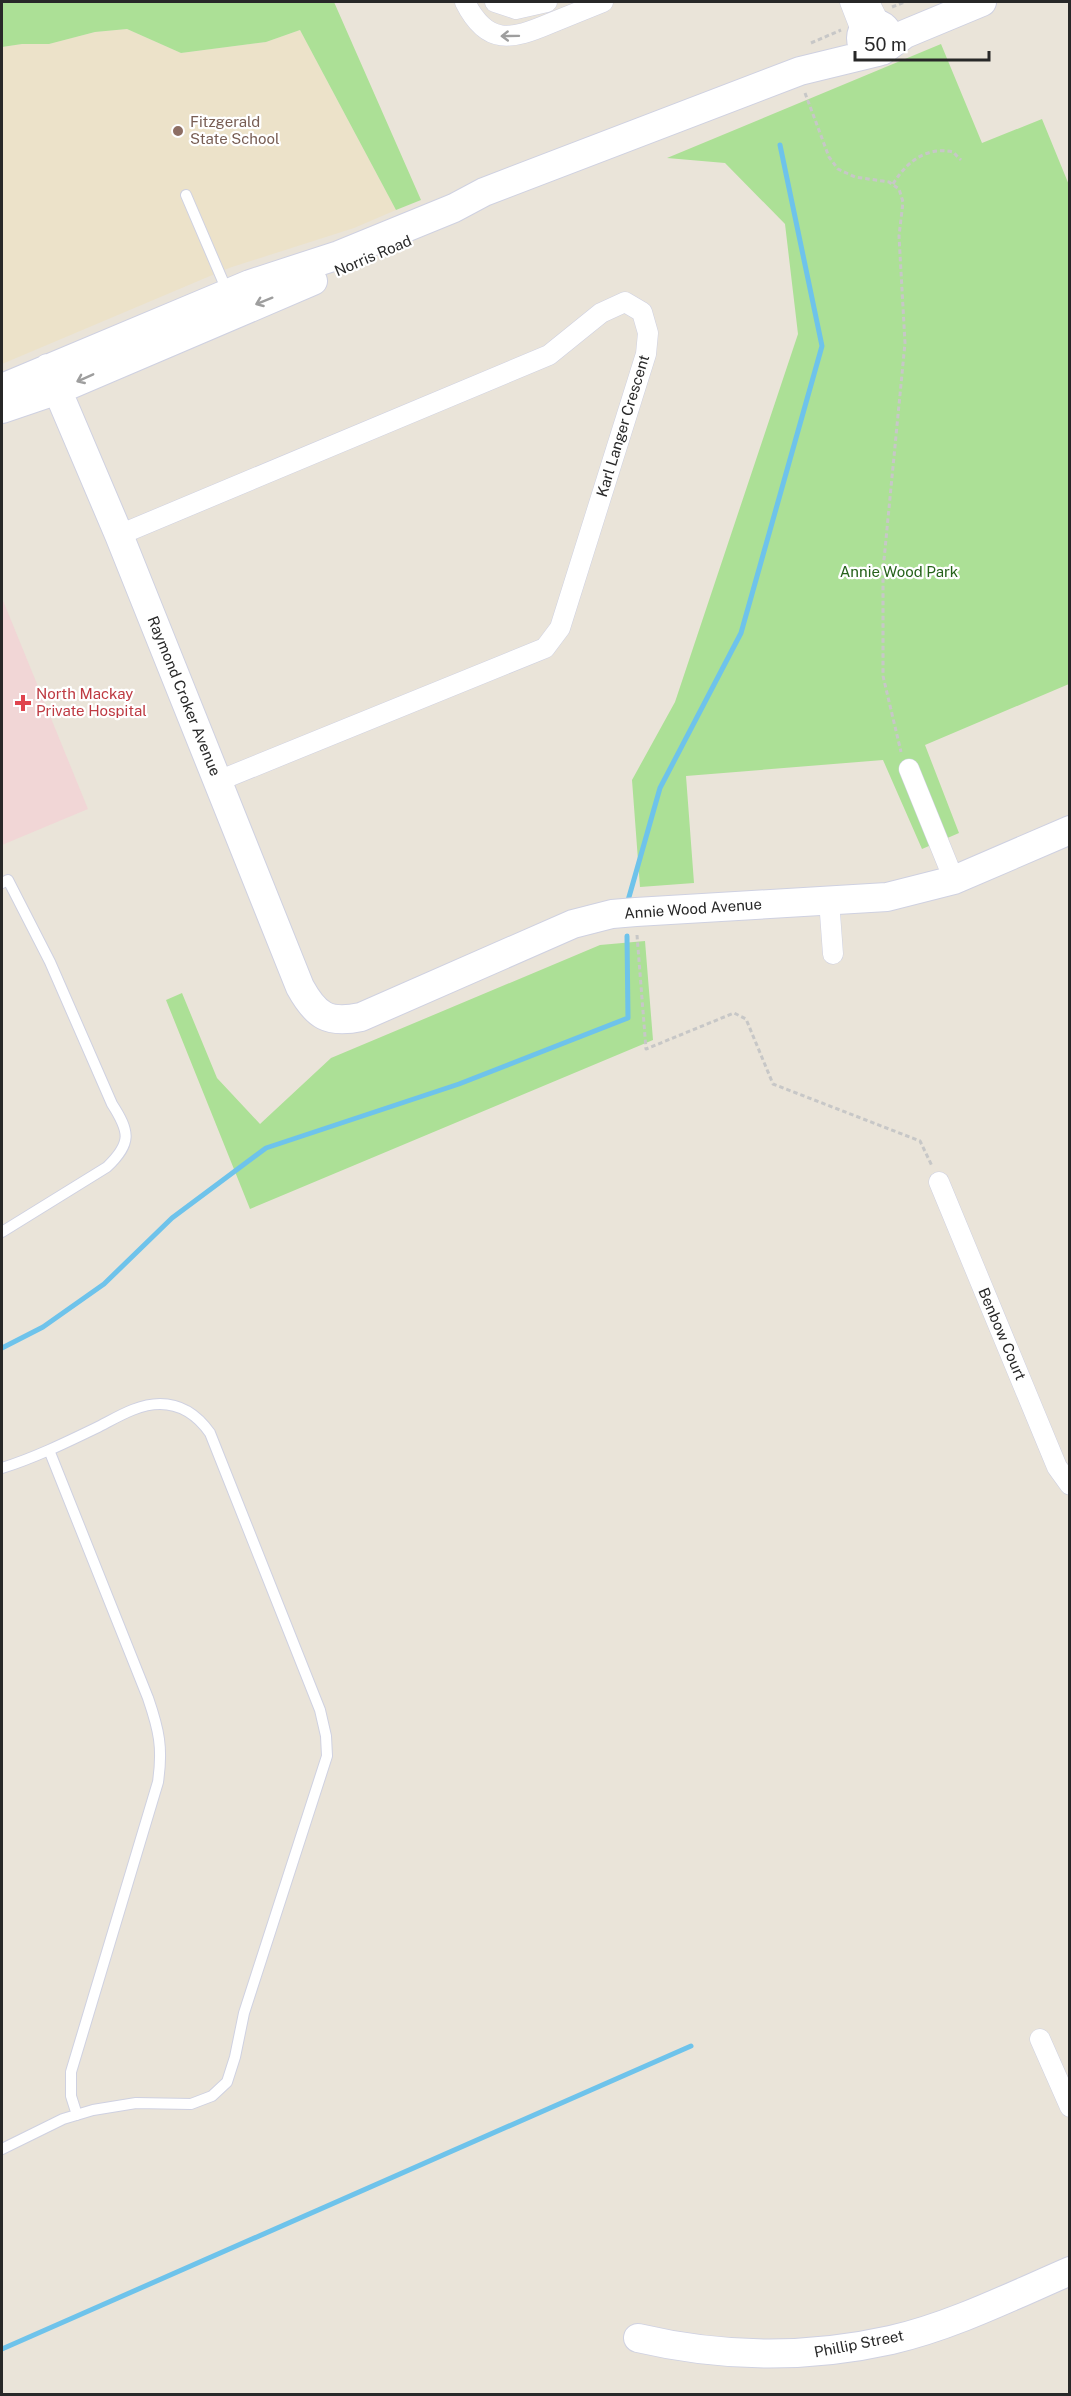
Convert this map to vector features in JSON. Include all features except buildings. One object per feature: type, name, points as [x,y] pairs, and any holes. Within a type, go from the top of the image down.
[{"type":"street","points":[[495,2],[516,9],[542,3],[546,26]]},
{"type":"street","points":[[475,5],[484,29],[506,37],[521,35],[546,26],[599,2]]},
{"type":"street","points":[[850,2],[874,32]]},
{"type":"street","name":"Norris Road","points":[[2,409],[53,379],[230,297],[260,280],[339,255],[454,208],[480,194],[742,94],[802,81],[874,32],[949,2]]},
{"type":"street","name":"Norris Road","points":[[874,32],[905,34],[982,2]]},
{"type":"street","name":"Norris Road","points":[[2,387],[53,379],[76,357],[230,297],[489,207],[742,94]]},
{"type":"street","name":"Karl Langer Crescent","points":[[119,535],[549,355],[601,313],[625,302],[642,312],[648,333],[646,354],[560,628],[545,648],[218,780]]},
{"type":"street","name":"Raymond Croker Avenue","points":[[53,379],[119,535],[300,987],[310,1006],[326,1018]]},
{"type":"street","points":[[909,769],[954,880]]},
{"type":"street","name":"Annie Wood Avenue","points":[[326,1018],[342,1021],[361,1017],[573,924],[612,914],[887,897],[954,880],[1070,831]]},
{"type":"street","points":[[829,900],[833,954]]},
{"type":"street","name":"Benbow Court","points":[[939,1182],[1057,1467],[1070,1485]]},
{"type":"street","points":[[1040,2039],[1070,2108]]},
{"type":"street","name":"Phillip Street","points":[[638,2338],[675,2347],[737,2355],[816,2354],[893,2340],[969,2314],[1070,2271]]},
{"type":"lane","points":[[186,195],[230,297]]},
{"type":"lane","points":[[2,883],[8,880],[44,952],[112,1104],[124,1123],[127,1136],[122,1153],[107,1167],[2,1230]]},
{"type":"lane","points":[[2,1468],[49,1450],[143,1406],[162,1404],[180,1407],[199,1418],[210,1433],[320,1710],[326,1736],[327,1756],[244,2013],[236,2057],[227,2082],[212,2096],[191,2104],[136,2103],[77,2115],[2,2149]]},
{"type":"lane","points":[[49,1450],[148,1698],[160,1735],[162,1757],[158,1782],[71,2072],[71,2096],[77,2115]]},
{"type":"path","points":[[802,81],[829,157],[838,169],[855,177],[890,182],[899,189],[903,202],[899,236],[905,343],[883,570],[883,676],[897,742],[909,769]]},
{"type":"path","points":[[893,184],[909,162],[927,153],[953,152],[961,160]]},
{"type":"path","points":[[636,912],[646,1049],[734,1012],[746,1019],[773,1084],[920,1141],[939,1182]]},
{"type":"shaded area","name":"Fitzgerald State School","points":[[127,29],[181,53],[266,42],[300,30],[396,210],[354,228],[229,268],[2,364],[2,47],[49,44],[95,32]]},
{"type":"shaded area","name":"North Mackay Private Hospital","points":[[2,598],[88,809],[2,845]]},
{"type":"green space","points":[[2,2],[334,2],[421,200],[396,210],[300,30],[266,42],[181,53],[127,29],[95,32],[49,44],[2,47]]},
{"type":"green space","name":"Annie Wood Park","points":[[941,44],[982,143],[1042,119],[1069,185],[1069,684],[925,745],[959,833],[922,849],[883,760],[686,776],[694,883],[640,887],[632,780],[675,702],[798,334],[785,224],[725,163],[667,158]]},
{"type":"green space","points":[[645,941],[653,1040],[250,1209],[166,1000],[182,993],[217,1078],[260,1124],[331,1058],[600,945]]},
{"type":"waterway","points":[[627,904],[660,788],[741,633],[822,346],[780,145]]},
{"type":"waterway","points":[[2,1348],[43,1327],[104,1284],[172,1218],[266,1148],[459,1084],[628,1018],[627,936]]},
{"type":"waterway","points":[[2,2349],[691,2046]]},
{"type":"place","name":"Fitzgerald State School","points":[[178,131]]},
{"type":"place","name":"North Mackay Private Hospital","points":[[23,703]]}]
